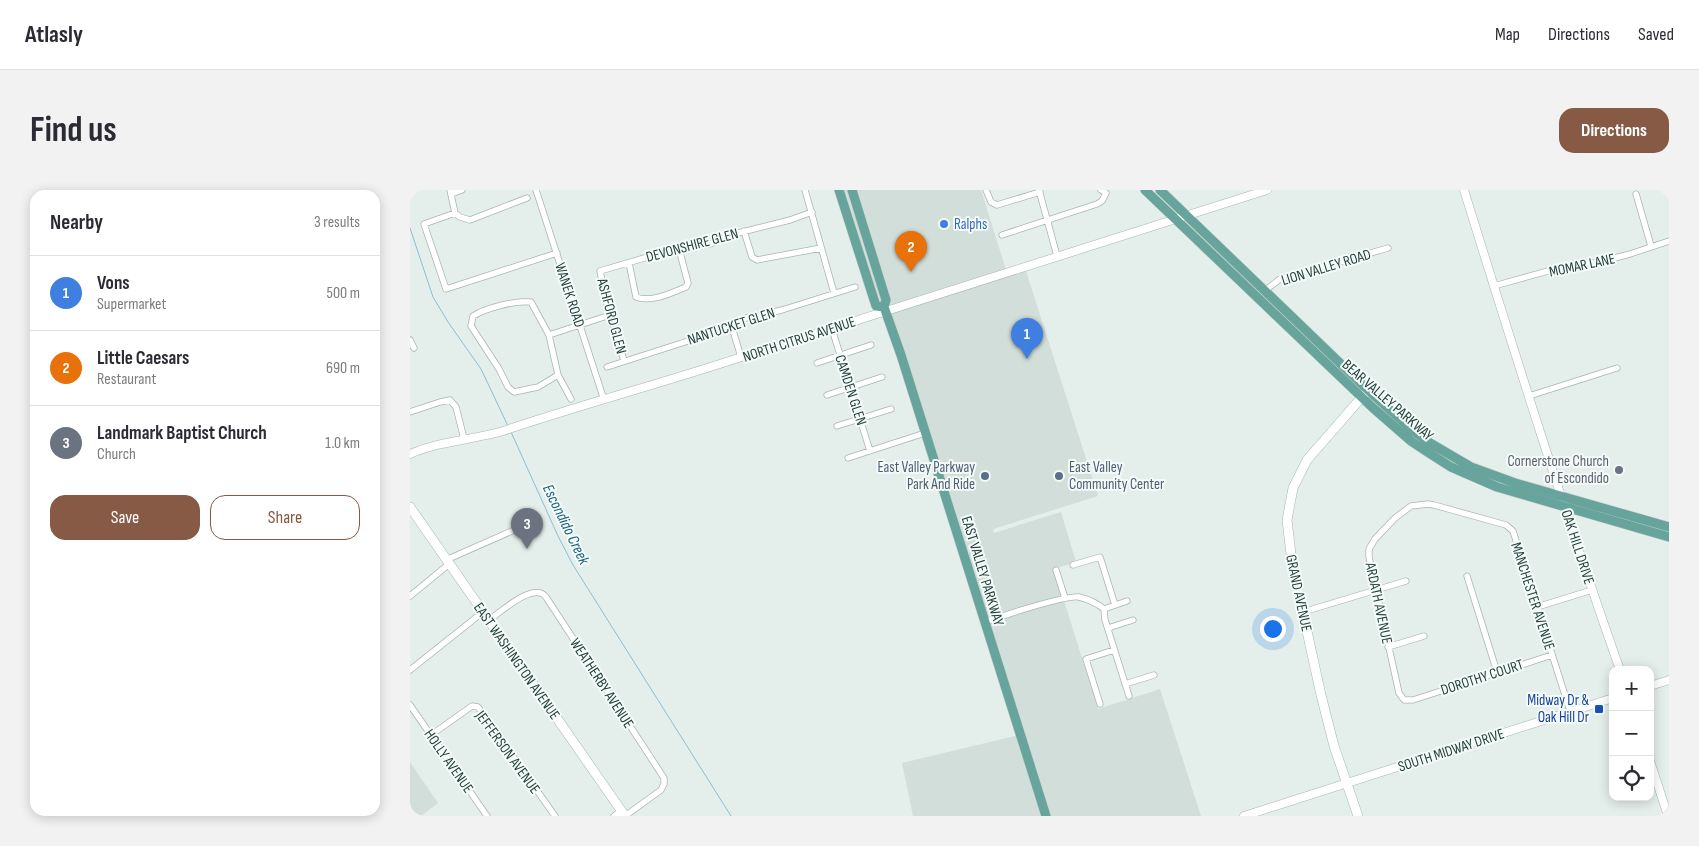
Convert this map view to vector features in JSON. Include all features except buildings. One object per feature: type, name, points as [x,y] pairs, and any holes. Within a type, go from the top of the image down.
[{"type":"main road","name":"EAST VALLEY PARKWAY","points":[[839,190],[876,306],[885,309]]},
{"type":"main road","points":[[844,190],[849,202],[856,202]]},
{"type":"main road","name":"EAST VALLEY PARKWAY","points":[[852,190],[886,300],[885,309],[1046,816]]},
{"type":"main road","name":"BEAR VALLEY PARKWAY","points":[[1146,190],[1362,398],[1411,441],[1451,467],[1497,487],[1669,537]]},
{"type":"main road","name":"BEAR VALLEY PARKWAY","points":[[1160,190],[1225,254],[1266,290],[1368,390],[1412,430],[1471,467],[1492,475],[1669,527]]},
{"type":"main road","name":"GRAND AVENUE","points":[[1358,816],[1346,783],[1322,701],[1289,547],[1287,520],[1289,501],[1298,476],[1307,460],[1368,390]]},
{"type":"main road","name":"EAST WASHINGTON AVENUE","points":[[410,507],[621,815]]},
{"type":"street","points":[[462,190],[451,192],[455,213],[460,217],[470,220],[528,198]]},
{"type":"street","name":"WANEK ROAD","points":[[536,190],[604,400]]},
{"type":"street","points":[[805,190],[834,294]]},
{"type":"street","points":[[986,190],[991,202],[997,205],[1039,191],[1057,256]]},
{"type":"street","points":[[1002,235],[1097,204],[1102,201],[1106,193],[1101,190]]},
{"type":"street","name":"NORTH CITRUS AVENUE","points":[[410,454],[442,443],[517,427],[832,329],[885,309],[1267,190]]},
{"type":"street","name":"OAK HILL DRIVE","points":[[1464,190],[1592,590],[1619,666]]},
{"type":"street","points":[[1636,194],[1651,246]]},
{"type":"street","name":"DEVONSHIRE GLEN","points":[[600,271],[679,249],[710,244],[744,231],[790,220],[812,212]]},
{"type":"street","points":[[455,213],[424,224],[446,289],[557,253]]},
{"type":"street","points":[[744,231],[752,257],[757,260],[821,248]]},
{"type":"street","name":"MOMAR LANE","points":[[1494,286],[1577,263],[1595,263],[1669,241]]},
{"type":"street","name":"LION VALLEY ROAD","points":[[1266,290],[1280,280],[1388,248]]},
{"type":"street","points":[[629,263],[636,297],[644,299],[662,295],[686,287],[688,283],[679,249]]},
{"type":"street","name":"ASHFORD GLEN","points":[[600,271],[610,315],[624,361]]},
{"type":"street","name":"NANTUCKET GLEN","points":[[607,366],[688,341],[746,318],[782,310],[855,287]]},
{"type":"street","points":[[558,375],[538,387],[514,392],[508,387],[499,369],[471,326],[472,320],[478,313],[499,306],[522,301],[531,302],[549,334],[558,375],[571,399]]},
{"type":"street","points":[[549,334],[610,315]]},
{"type":"street","points":[[731,324],[741,357]]},
{"type":"street","name":"CAMDEN GLEN","points":[[832,329],[870,451]]},
{"type":"street","points":[[410,340],[414,348]]},
{"type":"street","points":[[817,362],[871,345]]},
{"type":"street","points":[[1529,396],[1617,368]]},
{"type":"street","points":[[827,395],[882,377]]},
{"type":"street","points":[[410,412],[450,400],[456,407],[464,439]]},
{"type":"street","points":[[837,426],[891,409]]},
{"type":"street","points":[[848,458],[926,434]]},
{"type":"street","name":"ARDATH AVENUE","points":[[1412,700],[1404,700],[1398,693],[1369,557],[1370,549],[1375,539],[1404,510],[1411,506],[1434,505]]},
{"type":"street","name":"MANCHESTER AVENUE","points":[[1434,505],[1506,526],[1513,532],[1570,711]]},
{"type":"street","points":[[410,596],[448,562],[521,527]]},
{"type":"street","points":[[1073,565],[1100,557],[1115,605]]},
{"type":"street","points":[[1056,570],[1065,598]]},
{"type":"street","points":[[1467,576],[1497,672]]},
{"type":"street","points":[[1303,612],[1406,581]]},
{"type":"street","points":[[1537,607],[1592,590]]},
{"type":"street","name":"WEATHERBY AVENUE","points":[[489,620],[532,592],[543,593],[546,597],[664,778],[661,790],[621,815]]},
{"type":"street","points":[[984,622],[1065,598],[1079,597],[1104,609]]},
{"type":"street","points":[[1104,609],[1127,601]]},
{"type":"street","points":[[1104,609],[1103,613],[1129,696]]},
{"type":"street","points":[[410,670],[483,612]]},
{"type":"street","points":[[1108,628],[1133,620]]},
{"type":"street","points":[[1388,647],[1424,636]]},
{"type":"street","points":[[1100,704],[1086,659],[1114,650]]},
{"type":"street","name":"DOROTHY COURT","points":[[1412,700],[1552,655]]},
{"type":"street","points":[[1125,684],[1154,675]]},
{"type":"street","points":[[1654,685],[1669,680]]},
{"type":"street","name":"SOUTH MIDWAY DRIVE","points":[[1244,816],[1609,699]]},
{"type":"street","name":"HOLLY AVENUE","points":[[410,705],[488,816]]},
{"type":"street","name":"JEFFERSON AVENUE","points":[[431,735],[472,706],[478,707],[555,816]]},
{"type":"street","points":[[1654,773],[1668,816]]},
{"type":"shaded area","points":[[839,190],[981,190],[1007,273],[1025,268],[1098,496],[993,529],[994,533],[1061,512],[1076,562],[1054,569],[1098,709],[1160,689],[1201,816],[913,816],[902,763],[1019,735],[886,311],[876,306]]},
{"type":"shaded area","points":[[410,762],[438,803],[421,816],[410,816]]},
{"type":"waterway","name":"Escondido Creek","points":[[410,228],[433,297],[481,369],[508,426]]},
{"type":"waterway","name":"Escondido Creek","points":[[511,432],[573,565],[731,816]]},
{"type":"place","name":"Ralphs","points":[[944,224]]},
{"type":"place","name":"Little Caesars","points":[[911,272]]},
{"type":"place","name":"Vons","points":[[1027,359]]},
{"type":"place","name":"Cornerstone Church of Escondido","points":[[1619,470]]},
{"type":"place","name":"East Valley Parkway Park And Ride","points":[[985,476]]},
{"type":"place","name":"East Valley Community Center","points":[[1059,476]]},
{"type":"place","name":"Landmark Baptist Church","points":[[527,549]]},
{"type":"place","name":"Midway Dr & Oak Hill Dr","points":[[1599,709]]}]
